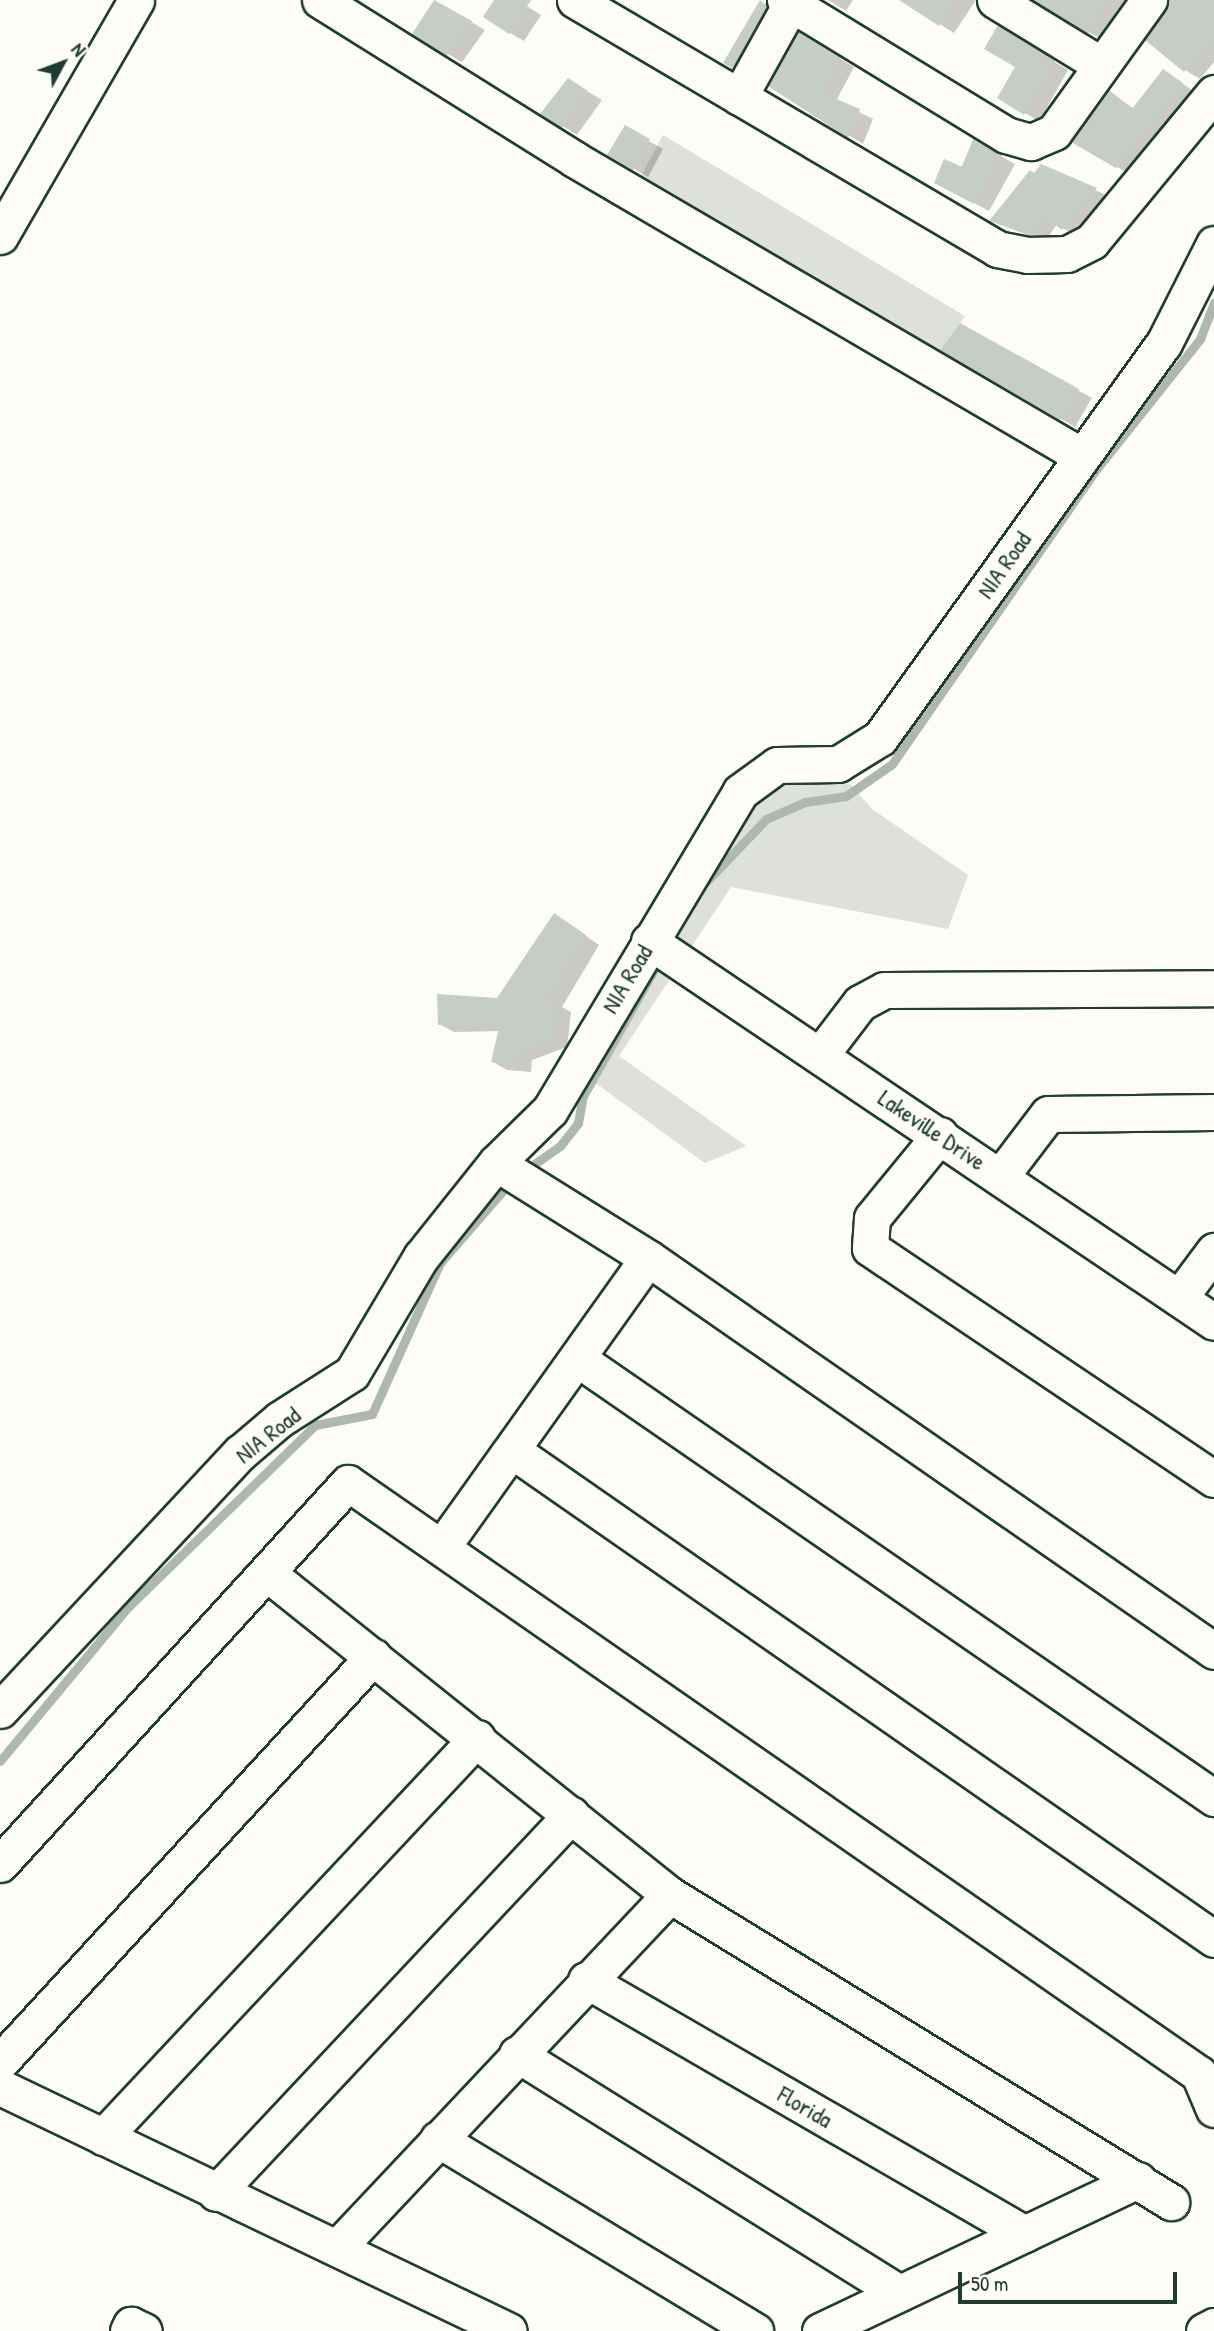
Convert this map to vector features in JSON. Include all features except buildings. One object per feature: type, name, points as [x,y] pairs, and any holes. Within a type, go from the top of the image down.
[{"type":"street","points":[[0,236],[136,0]]},
{"type":"street","points":[[320,0],[574,159],[1080,455]]},
{"type":"street","points":[[575,0],[997,249],[1027,255],[1068,254],[1092,241],[1214,93]]},
{"type":"street","points":[[995,0],[1101,65]]},
{"type":"street","points":[[738,97],[790,1],[1006,135],[1031,142],[1054,132],[1149,0]]},
{"type":"street","name":"NIA Road","points":[[0,1710],[240,1453],[280,1419],[352,1373],[421,1257],[508,1171],[550,1111],[740,792],[777,765],[838,764],[880,738],[1080,455],[1164,344],[1214,244]]},
{"type":"street","name":"Lakeville Drive","points":[[649,941],[821,1054],[1214,1322]]},
{"type":"street","points":[[821,1054],[860,1003],[884,990],[1214,988]]},
{"type":"street","points":[[1000,1177],[1048,1114],[1214,1112]]},
{"type":"street","points":[[940,1135],[872,1218],[870,1248],[1214,1479]]},
{"type":"street","points":[[508,1171],[648,1258],[1214,1651]]},
{"type":"street","points":[[1179,1298],[1214,1251]]},
{"type":"street","points":[[444,1544],[513,1451],[648,1258]]},
{"type":"street","points":[[578,1359],[1214,1798]]},
{"type":"street","points":[[513,1451],[1214,1939]]},
{"type":"street","points":[[0,1864],[348,1483],[444,1544],[1207,2064],[1214,2109]]},
{"type":"street","points":[[267,1573],[477,1738],[670,1895],[1171,2202]]},
{"type":"street","points":[[0,2062],[373,1657]]},
{"type":"street","points":[[103,2137],[477,1738]]},
{"type":"street","points":[[216,2193],[571,1815]]},
{"type":"street","points":[[337,2248],[586,1980],[670,1895]]},
{"type":"street","name":"Florida","points":[[586,1980],[1025,2234]]},
{"type":"street","points":[[517,2054],[900,2293]]},
{"type":"street","points":[[0,2087],[216,2193],[509,2331]]},
{"type":"street","points":[[438,2139],[755,2331]]},
{"type":"street","points":[[820,2331],[1138,2180]]},
{"type":"street","points":[[128,2331],[131,2325],[144,2331]]},
{"type":"street","points":[[1205,2331],[1214,2326]]},
{"type":"shaded area","points":[[663,135],[965,316],[933,360],[633,191]]},
{"type":"shaded area","points":[[832,763],[872,809],[968,875],[948,929],[731,887],[619,1056],[746,1146],[705,1163],[568,1063],[752,786]]},
{"type":"waterway","points":[[706,882],[766,819],[805,802],[846,796],[892,764],[1095,471],[1200,339],[1214,303]]},
{"type":"waterway","points":[[523,1172],[560,1146],[578,1123],[583,1096],[656,966]]},
{"type":"waterway","points":[[0,1761],[128,1607],[315,1425],[372,1414],[440,1263],[512,1180]]}]
